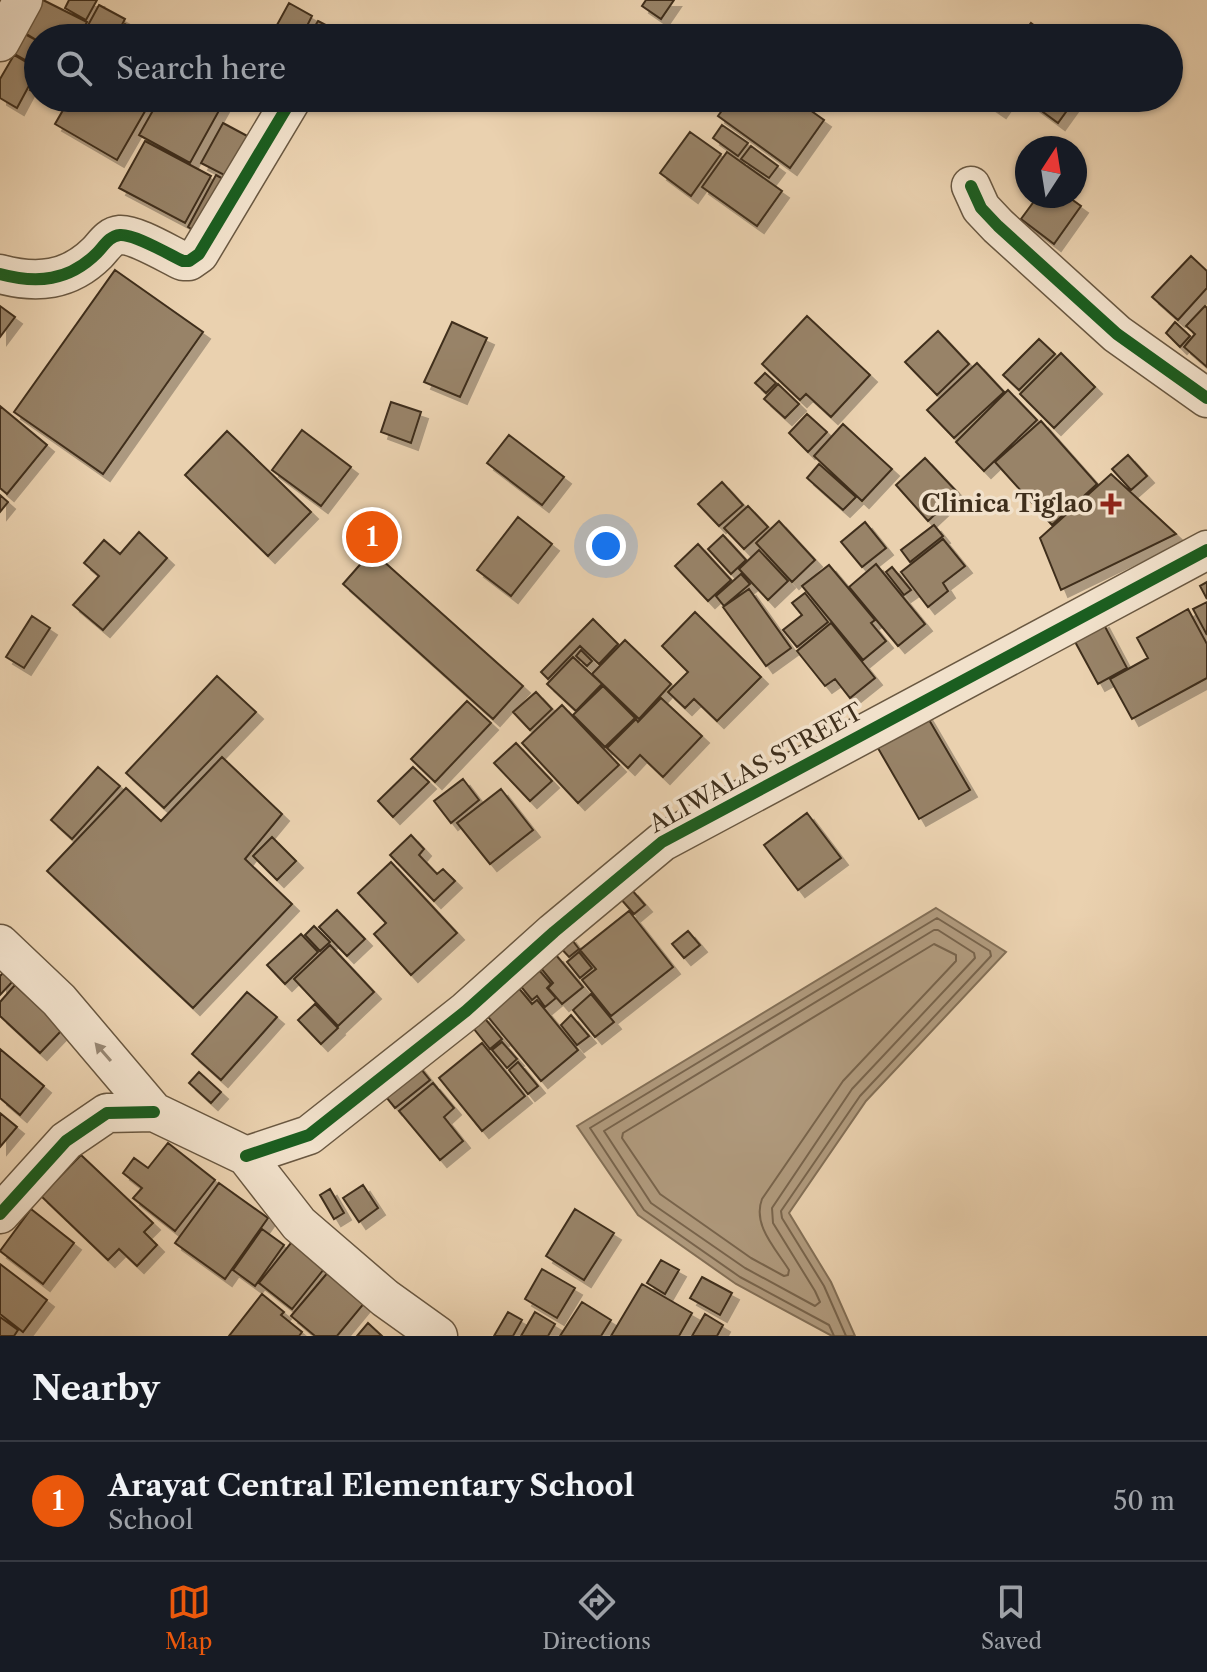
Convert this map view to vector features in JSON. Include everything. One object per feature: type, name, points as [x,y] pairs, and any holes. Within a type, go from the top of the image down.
[{"type":"street","points":[[0,42],[23,0]]},
{"type":"street","points":[[0,274],[36,281],[59,278],[77,271],[113,236],[124,234],[189,261],[199,254],[284,112]]},
{"type":"street","points":[[971,186],[981,208],[998,226],[1117,334],[1207,398]]},
{"type":"street","name":"ALIWALAS STREET","points":[[246,1156],[309,1135],[466,1011],[662,842],[1207,550]]},
{"type":"street","points":[[0,944],[59,1000],[154,1112],[246,1156],[299,1224],[385,1298],[438,1336]]},
{"type":"street","points":[[0,1214],[66,1141],[107,1113],[154,1112]]},
{"type":"water","points":[[936,908],[1006,952],[866,1101],[789,1213],[831,1282],[855,1336],[832,1336],[736,1284],[638,1215],[577,1126]]},
{"type":"building","points":[[43,0],[87,22],[86,24],[30,24]]},
{"type":"building","points":[[69,0],[97,0],[86,20],[65,8]]},
{"type":"building","points":[[646,0],[674,0],[661,19],[642,6]]},
{"type":"building","points":[[289,3],[312,16],[308,24],[277,24]]},
{"type":"building","points":[[99,5],[125,19],[122,24],[89,24]]},
{"type":"building","points":[[23,33],[24,34],[24,59],[11,52]]},
{"type":"building","points":[[14,55],[24,61],[24,95],[17,108],[0,98],[0,79]]},
{"type":"building","points":[[62,112],[145,112],[117,160],[55,124]]},
{"type":"building","points":[[152,112],[218,112],[190,163],[139,135]]},
{"type":"building","points":[[721,112],[813,112],[824,120],[790,168],[718,116]]},
{"type":"building","points":[[1043,112],[1066,112],[1058,123]]},
{"type":"building","points":[[223,123],[251,138],[230,178],[201,163]]},
{"type":"building","points":[[722,125],[748,143],[738,156],[713,138]]},
{"type":"building","points":[[690,132],[721,154],[691,196],[660,173]]},
{"type":"building","points":[[145,141],[211,176],[185,223],[119,188]]},
{"type":"building","points":[[751,146],[778,166],[769,178],[741,159]]},
{"type":"building","points":[[727,152],[782,191],[757,226],[702,187]]},
{"type":"building","points":[[216,175],[236,186],[201,235],[188,227]]},
{"type":"building","points":[[1029,208],[1080,208],[1054,244],[1021,219]]},
{"type":"building","points":[[1191,256],[1207,271],[1207,288],[1178,320],[1152,297]]},
{"type":"building","points":[[115,270],[203,332],[103,474],[14,412]]},
{"type":"building","points":[[0,306],[15,317],[0,337]]},
{"type":"building","points":[[1205,306],[1207,367],[1184,347],[1195,334],[1186,326]]},
{"type":"building","points":[[807,316],[870,375],[831,417],[806,394],[800,400],[762,364]]},
{"type":"building","points":[[452,322],[487,338],[460,397],[424,382]]},
{"type":"building","points":[[1175,322],[1190,336],[1180,347],[1166,333]]},
{"type":"building","points":[[938,331],[969,364],[937,395],[905,362]]},
{"type":"building","points":[[1039,339],[1055,354],[1019,390],[1003,375]]},
{"type":"building","points":[[1061,353],[1095,387],[1054,428],[1020,394]]},
{"type":"building","points":[[977,363],[1004,392],[954,438],[927,410]]},
{"type":"building","points":[[765,373],[776,383],[766,393],[755,383]]},
{"type":"building","points":[[778,384],[799,404],[785,418],[764,399]]},
{"type":"building","points":[[1008,390],[1037,420],[984,471],[956,442]]},
{"type":"building","points":[[391,402],[421,412],[411,443],[381,432]]},
{"type":"building","points":[[0,406],[47,445],[7,494],[0,488]]},
{"type":"building","points":[[807,414],[827,432],[808,452],[789,433]]},
{"type":"building","points":[[1041,421],[1097,484],[1052,525],[995,462]]},
{"type":"building","points":[[843,424],[892,469],[862,501],[814,456]]},
{"type":"building","points":[[302,430],[351,467],[321,506],[272,470]]},
{"type":"building","points":[[227,431],[311,512],[268,556],[185,475]]},
{"type":"building","points":[[509,435],[564,477],[542,505],[487,463]]},
{"type":"building","points":[[1128,455],[1147,476],[1131,490],[1112,469]]},
{"type":"building","points":[[925,458],[958,493],[928,521],[896,485]]},
{"type":"building","points":[[819,464],[856,497],[843,510],[807,478]]},
{"type":"building","name":"Clinica Tiglao","points":[[1111,474],[1176,534],[1061,590],[1040,538]]},
{"type":"building","points":[[722,482],[743,505],[719,526],[698,504]]},
{"type":"building","points":[[0,495],[8,502],[0,512]]},
{"type":"building","points":[[748,506],[768,527],[744,549],[724,528]]},
{"type":"building","points":[[518,517],[552,544],[511,596],[477,570]]},
{"type":"building","points":[[779,521],[815,560],[792,582],[756,543]]},
{"type":"building","points":[[865,522],[886,548],[862,567],[841,542]]},
{"type":"building","points":[[934,525],[943,536],[910,562],[901,550]]},
{"type":"building","points":[[139,532],[167,558],[103,630],[73,605],[99,576],[84,563],[104,540],[120,554]]},
{"type":"building","points":[[723,535],[746,560],[731,574],[708,549]]},
{"type":"building","points":[[943,539],[965,566],[943,583],[948,591],[928,607],[901,572]]},
{"type":"building","points":[[698,544],[731,580],[708,601],[675,566]]},
{"type":"building","points":[[759,550],[788,581],[768,600],[739,569]]},
{"type":"building","points":[[372,551],[523,686],[493,719],[343,584]]},
{"type":"building","points":[[876,564],[925,624],[898,646],[849,587]]},
{"type":"building","points":[[829,565],[875,620],[871,623],[886,641],[863,660],[802,586]]},
{"type":"building","points":[[892,567],[911,590],[904,595],[886,572]]},
{"type":"building","points":[[741,574],[750,584],[724,606],[716,596]]},
{"type":"building","points":[[1207,582],[1207,599],[1200,586]]},
{"type":"building","points":[[749,589],[791,648],[766,666],[723,607]]},
{"type":"building","points":[[805,593],[828,622],[797,647],[783,630],[802,615],[792,603]]},
{"type":"building","points":[[1207,602],[1207,635],[1193,609]]},
{"type":"building","points":[[1188,609],[1207,644],[1207,678],[1132,719],[1110,679],[1148,658],[1137,638]]},
{"type":"building","points":[[695,612],[761,677],[717,721],[694,699],[685,708],[668,692],[688,672],[662,646]]},
{"type":"building","points":[[32,616],[50,628],[24,668],[6,657]]},
{"type":"building","points":[[593,619],[618,644],[599,664],[580,646],[548,679],[541,672]]},
{"type":"building","points":[[1102,621],[1127,668],[1098,684],[1073,638]]},
{"type":"building","points":[[831,623],[875,678],[850,698],[835,679],[825,686],[797,651]]},
{"type":"building","points":[[625,640],[671,684],[639,719],[592,674]]},
{"type":"building","points":[[581,650],[592,661],[587,666],[576,656]]},
{"type":"building","points":[[573,657],[602,684],[576,711],[547,684]]},
{"type":"building","points":[[217,676],[256,712],[164,808],[126,773]]},
{"type":"building","points":[[603,686],[635,718],[605,747],[573,715]]},
{"type":"building","points":[[536,692],[552,709],[530,730],[513,712]]},
{"type":"building","points":[[661,698],[702,736],[663,777],[640,755],[628,768],[607,748]]},
{"type":"building","points":[[467,701],[491,723],[435,782],[411,759]]},
{"type":"building","points":[[562,705],[619,765],[578,803],[522,743]]},
{"type":"building","points":[[921,706],[970,790],[919,819],[875,743]]},
{"type":"building","points":[[516,743],[552,781],[530,801],[494,763]]},
{"type":"building","points":[[222,757],[282,814],[245,859],[292,904],[193,1008],[47,871],[126,788],[161,821]]},
{"type":"building","points":[[98,767],[120,786],[72,839],[51,820]]},
{"type":"building","points":[[413,767],[429,782],[393,817],[378,801]]},
{"type":"building","points":[[463,779],[479,800],[451,823],[434,801]]},
{"type":"building","points":[[501,789],[533,830],[490,864],[457,823]]},
{"type":"building","points":[[807,813],[841,858],[798,890],[764,845]]},
{"type":"building","points":[[411,835],[424,849],[419,855],[437,874],[443,869],[455,881],[434,901],[390,855]]},
{"type":"building","points":[[272,837],[296,861],[277,880],[253,856]]},
{"type":"building","points":[[391,862],[457,933],[411,975],[374,934],[386,923],[358,893]]},
{"type":"building","points":[[631,889],[645,905],[634,914],[620,898]]},
{"type":"building","points":[[337,910],[365,939],[347,956],[319,927]]},
{"type":"building","points":[[629,911],[673,967],[611,1016],[582,980],[596,969],[580,950]]},
{"type":"building","points":[[314,926],[330,942],[320,951],[305,935]]},
{"type":"building","points":[[688,931],[700,945],[684,958],[672,944]]},
{"type":"building","points":[[301,934],[318,952],[285,984],[267,965]]},
{"type":"building","points":[[569,936],[579,949],[569,957],[558,945]]},
{"type":"building","points":[[330,945],[374,992],[338,1026],[294,979]]},
{"type":"building","points":[[579,952],[592,968],[580,978],[567,962]]},
{"type":"building","points":[[556,955],[583,987],[562,1004],[548,988],[553,983],[540,967]]},
{"type":"building","points":[[533,963],[551,984],[547,988],[556,998],[545,1007],[537,996],[532,1000],[514,978]]},
{"type":"building","points":[[5,971],[14,980],[0,995],[0,976]]},
{"type":"building","points":[[15,985],[63,1029],[40,1053],[0,1016],[0,1002]]},
{"type":"building","points":[[517,986],[532,1004],[537,1000],[578,1050],[541,1081],[484,1012]]},
{"type":"building","points":[[247,992],[277,1017],[221,1080],[192,1054]]},
{"type":"building","points":[[591,994],[614,1022],[595,1037],[573,1010]]},
{"type":"building","points":[[315,1004],[338,1028],[321,1044],[298,1020]]},
{"type":"building","points":[[482,1015],[502,1039],[490,1049],[470,1024]]},
{"type":"building","points":[[571,1015],[589,1036],[577,1045],[561,1025]]},
{"type":"building","points":[[502,1042],[517,1059],[507,1068],[492,1050]]},
{"type":"building","points":[[482,1043],[525,1096],[482,1131],[439,1078]]},
{"type":"building","points":[[0,1049],[44,1086],[20,1115],[0,1098]]},
{"type":"building","points":[[518,1062],[538,1086],[528,1094],[509,1070]]},
{"type":"building","points":[[417,1064],[430,1080],[395,1108],[382,1092]]},
{"type":"building","points":[[199,1072],[221,1092],[211,1103],[189,1083]]},
{"type":"building","points":[[433,1083],[454,1108],[444,1117],[463,1141],[440,1160],[399,1111]]},
{"type":"building","points":[[0,1113],[17,1127],[0,1147]]},
{"type":"building","points":[[168,1143],[215,1180],[175,1231],[133,1198],[142,1188],[123,1173],[134,1158],[148,1168]]},
{"type":"building","points":[[81,1155],[153,1223],[144,1232],[157,1245],[137,1266],[119,1249],[108,1260],[41,1196]]},
{"type":"building","points":[[219,1183],[268,1218],[225,1279],[175,1243]]},
{"type":"building","points":[[363,1185],[378,1208],[359,1222],[343,1198]]},
{"type":"building","points":[[330,1189],[344,1213],[334,1219],[320,1195]]},
{"type":"building","points":[[31,1209],[74,1243],[43,1284],[0,1251]]},
{"type":"building","points":[[575,1209],[614,1233],[584,1280],[546,1256]]},
{"type":"building","points":[[262,1229],[284,1245],[255,1286],[233,1270]]},
{"type":"building","points":[[295,1238],[328,1264],[292,1309],[259,1283]]},
{"type":"building","points":[[661,1260],[679,1270],[665,1294],[647,1283]]},
{"type":"building","points":[[0,1264],[47,1300],[23,1332],[0,1314]]},
{"type":"building","points":[[542,1269],[575,1288],[557,1318],[525,1299]]},
{"type":"building","points":[[329,1271],[366,1301],[337,1336],[315,1336],[291,1316]]},
{"type":"building","points":[[702,1277],[732,1293],[720,1315],[690,1298]]},
{"type":"building","points":[[642,1284],[692,1313],[679,1336],[611,1336]]},
{"type":"building","points":[[262,1294],[302,1332],[299,1336],[229,1336]]},
{"type":"building","points":[[582,1302],[611,1320],[601,1336],[560,1336]]},
{"type":"building","points":[[508,1312],[522,1320],[513,1336],[494,1336]]},
{"type":"building","points":[[535,1312],[555,1324],[548,1336],[521,1336]]},
{"type":"building","points":[[705,1314],[723,1325],[717,1336],[692,1336]]},
{"type":"building","points":[[0,1317],[18,1330],[14,1336],[0,1336]]},
{"type":"building","points":[[368,1323],[382,1336],[357,1336]]},
{"type":"cycle path","points":[[0,274],[27,279],[64,275],[86,262],[110,239],[120,235],[189,261],[199,254],[284,112]]},
{"type":"cycle path","points":[[971,186],[981,208],[998,226],[1117,334],[1207,398]]},
{"type":"cycle path","points":[[246,1156],[309,1135],[466,1011],[662,842],[1207,550]]},
{"type":"cycle path","points":[[0,1214],[66,1141],[107,1113],[154,1112]]},
{"type":"place","name":"Clinica Tiglao","points":[[1111,504]]},
{"type":"place","name":"Arayat Central Elementary School","points":[[372,537]]}]
